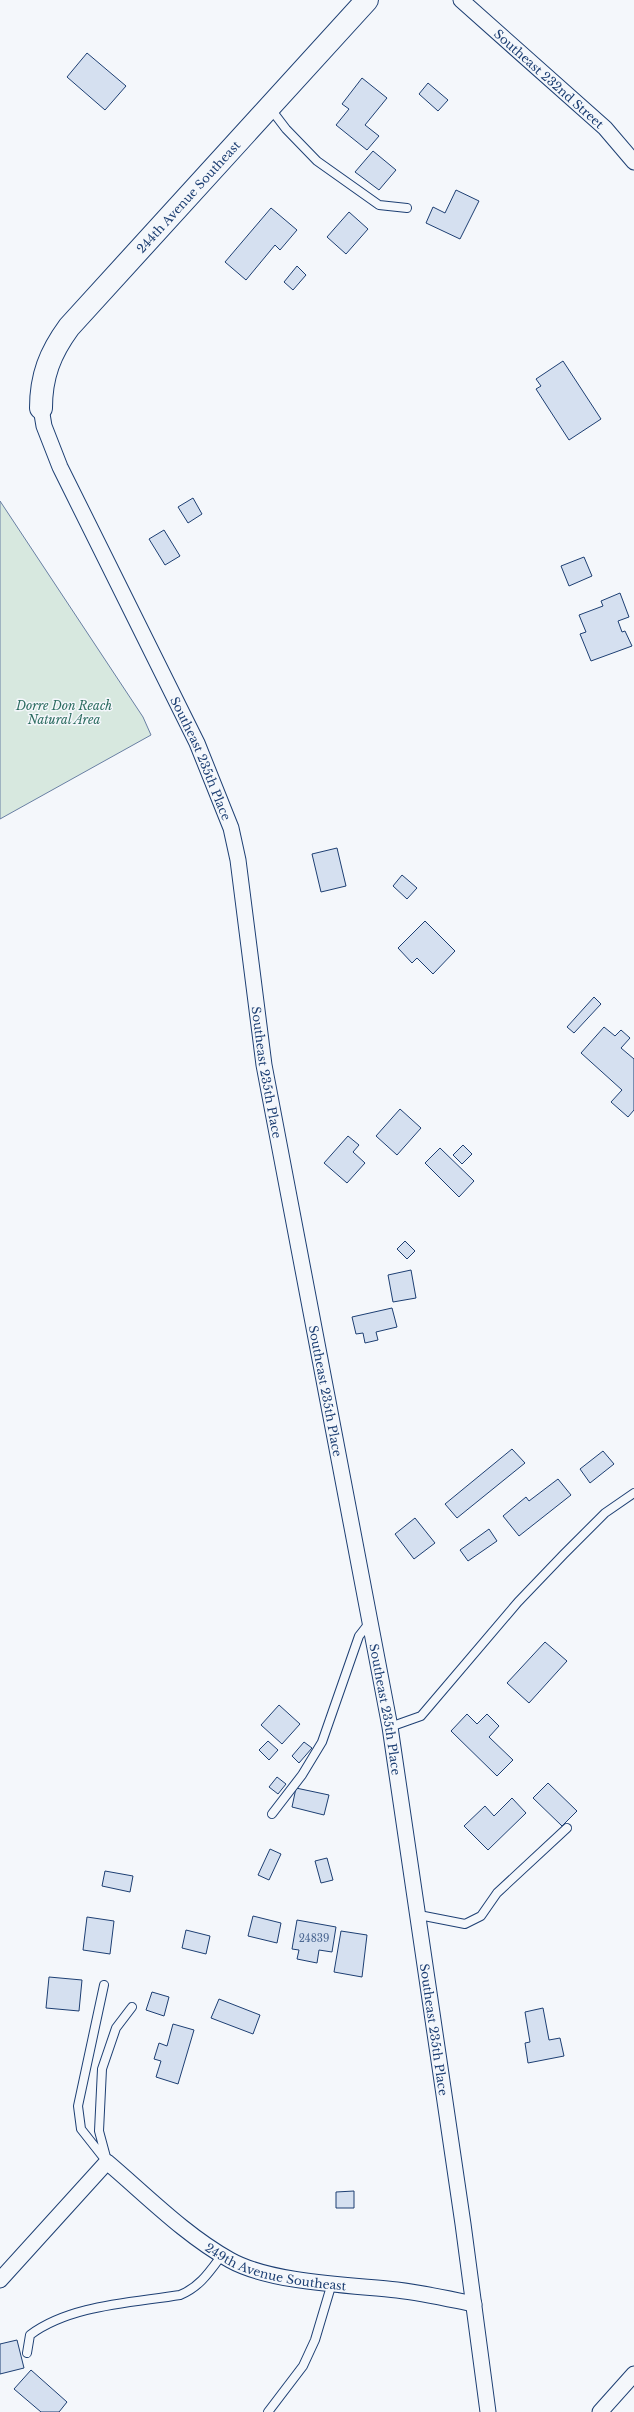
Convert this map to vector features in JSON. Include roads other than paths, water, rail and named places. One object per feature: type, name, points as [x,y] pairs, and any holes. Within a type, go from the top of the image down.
[{"type":"street","name":"244th Avenue Southeast","points":[[41,408],[41,388],[46,364],[69,327],[367,0]]},
{"type":"street","name":"Southeast 232nd Street","points":[[460,0],[605,128],[634,162]]},
{"type":"street","name":"Southeast 235th Place","points":[[41,408],[44,426],[60,467],[197,743],[231,828],[238,860],[264,1065],[390,1726],[419,1915],[488,2412]]},
{"type":"street","name":"249th Avenue Southeast","points":[[107,2162],[196,2237],[222,2255],[261,2273],[397,2290],[474,2304]]},
{"type":"street","points":[[0,2280],[107,2162]]},
{"type":"street","points":[[600,2412],[634,2374]]},
{"type":"lane","points":[[270,107],[286,129],[317,161],[379,205],[407,208]]},
{"type":"lane","points":[[390,1726],[421,1716],[518,1602],[605,1513],[634,1493]]},
{"type":"lane","points":[[272,1814],[302,1775],[322,1742],[359,1636],[370,1622]]},
{"type":"lane","points":[[419,1915],[465,1924],[481,1916],[497,1893],[567,1828]]},
{"type":"lane","points":[[104,1985],[78,2106],[81,2129],[107,2162]]},
{"type":"lane","points":[[107,2162],[99,2131],[102,2069],[116,2028],[132,2007]]},
{"type":"lane","points":[[27,2353],[30,2335],[38,2329],[72,2315],[190,2291],[198,2285],[222,2255]]},
{"type":"lane","points":[[268,2412],[303,2366],[315,2340],[332,2283]]},
{"type":"park label","name":"Dorre Don Reach Natural Area","points":[[64,712]]}]
